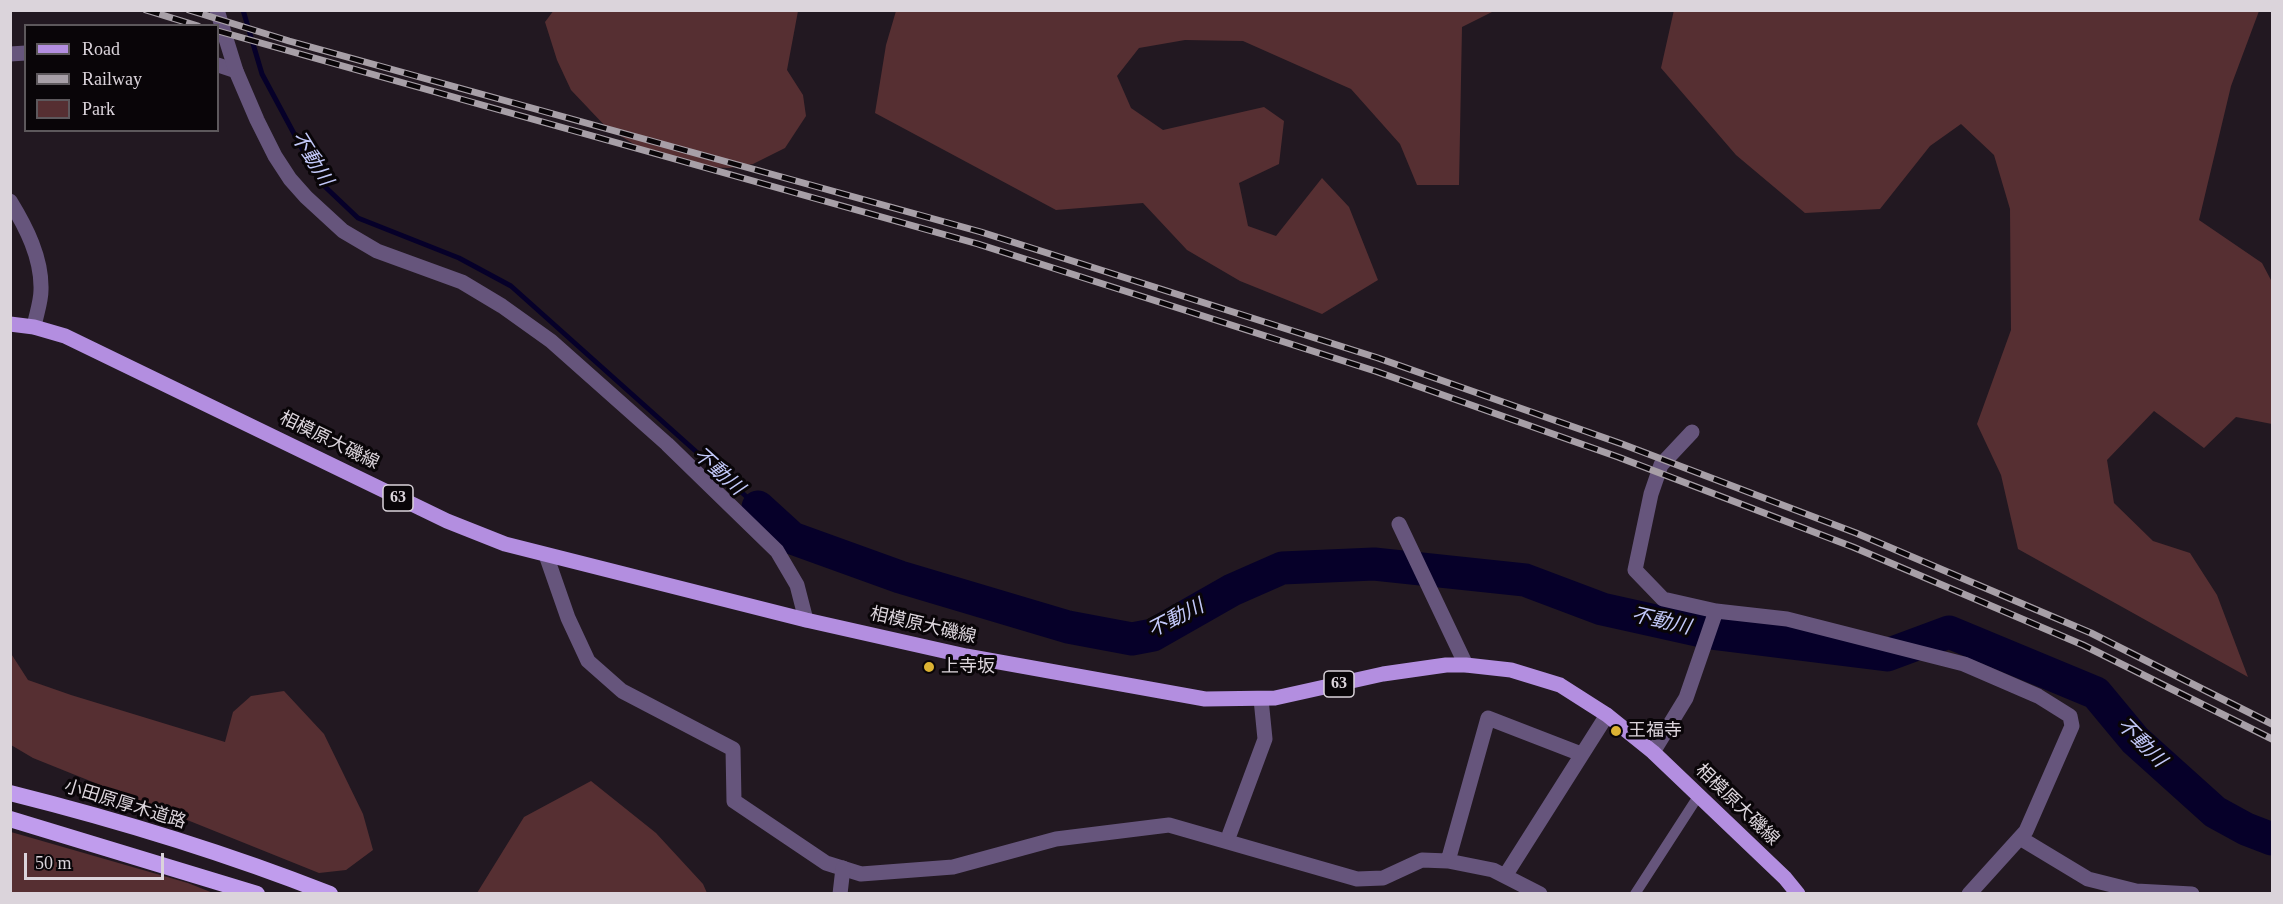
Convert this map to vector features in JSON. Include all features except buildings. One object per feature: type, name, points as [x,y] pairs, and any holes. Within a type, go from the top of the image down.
[{"type":"highway","name":"小田原厚木道路","points":[[10,793],[89,812],[292,879],[330,894]]},
{"type":"highway","points":[[10,819],[257,894]]},
{"type":"main road","name":"相模原大磯線","points":[[10,324],[34,327],[65,336],[447,521],[504,544],[806,620],[966,656],[1205,699],[1275,698],[1417,668],[1466,665],[1511,670],[1560,685],[1607,715],[1653,752],[1785,878],[1798,894]]},
{"type":"street","points":[[218,10],[236,72],[274,156],[306,197],[343,231],[377,250],[462,282],[502,306],[551,341],[667,444],[777,551],[797,585],[806,620]]},
{"type":"street","points":[[219,65],[236,72]]},
{"type":"street","points":[[10,201],[26,226],[38,262],[41,290],[34,327]]},
{"type":"street","points":[[1692,432],[1661,465],[1651,494],[1635,570],[1663,599],[1716,611],[1787,619],[1964,664],[2038,696],[2070,716],[2072,726],[2026,831],[1969,894]]},
{"type":"street","points":[[1399,524],[1466,665]]},
{"type":"street","points":[[546,555],[568,618],[588,661],[622,692],[733,749],[734,801],[826,863],[861,874],[953,867],[1056,839],[1169,825],[1358,879],[1383,878],[1422,860],[1448,861],[1493,870],[1540,894]]},
{"type":"street","points":[[1653,752],[1686,698],[1716,611]]},
{"type":"street","points":[[1227,841],[1264,739],[1261,699]]},
{"type":"street","points":[[1505,876],[1607,715]]},
{"type":"street","points":[[1448,861],[1488,718],[1581,754]]},
{"type":"street","points":[[2020,838],[2088,879],[2136,891],[2192,894]]},
{"type":"street","points":[[840,894],[843,868]]},
{"type":"lane","points":[[1635,894],[1699,795]]},
{"type":"green space","points":[[554,10],[798,11],[787,70],[803,95],[806,116],[785,148],[753,164],[729,168],[688,166],[654,156],[607,128],[571,90],[557,60],[545,22]]},
{"type":"green space","points":[[896,10],[1494,11],[1462,27],[1459,185],[1417,185],[1400,144],[1351,89],[1243,41],[1185,40],[1139,48],[1117,76],[1131,108],[1163,130],[1264,107],[1284,121],[1279,164],[1239,183],[1248,226],[1276,236],[1322,178],[1349,207],[1378,280],[1322,314],[1240,281],[1187,250],[1143,203],[1056,210],[875,113],[886,45]]},
{"type":"green space","points":[[1674,10],[2259,11],[2231,86],[2199,220],[2262,263],[2272,282],[2272,424],[2236,417],[2204,448],[2154,411],[2107,460],[2114,503],[2153,541],[2190,553],[2217,595],[2248,677],[2018,549],[2001,475],[1977,424],[2011,330],[2010,209],[1994,155],[1961,124],[1930,146],[1880,209],[1805,213],[1736,155],[1661,68]]},
{"type":"green space","points":[[10,652],[28,680],[225,742],[233,712],[251,696],[284,691],[324,734],[363,814],[373,850],[346,870],[319,873],[33,758],[11,745]]},
{"type":"green space","points":[[591,781],[656,833],[703,884],[707,893],[477,893],[524,817]]},
{"type":"green space","points":[[11,832],[188,883],[213,893],[11,893]]},
{"type":"waterway","name":"不動川","points":[[243,10],[262,74],[320,182],[358,218],[459,258],[511,286],[758,507]]},
{"type":"waterway","name":"不動川","points":[[758,507],[792,538],[900,577],[1068,627],[1132,639],[1153,635],[1232,590],[1282,568],[1374,564],[1525,580],[1602,609],[1710,633],[1887,655],[1949,632],[2096,693],[2135,740],[2215,812],[2246,829],[2272,839]]},
{"type":"railway","points":[[146,10],[192,24]]},
{"type":"railway","points":[[189,10],[289,41],[981,232],[1378,358],[1622,444],[1856,533],[2091,633],[2272,724]]},
{"type":"railway","points":[[219,31],[978,244],[1375,371],[1618,457],[1853,547],[2083,645],[2272,739]]},
{"type":"place","name":"上寺坂","points":[[929,667]]},
{"type":"place","name":"王福寺","points":[[1616,731]]}]
